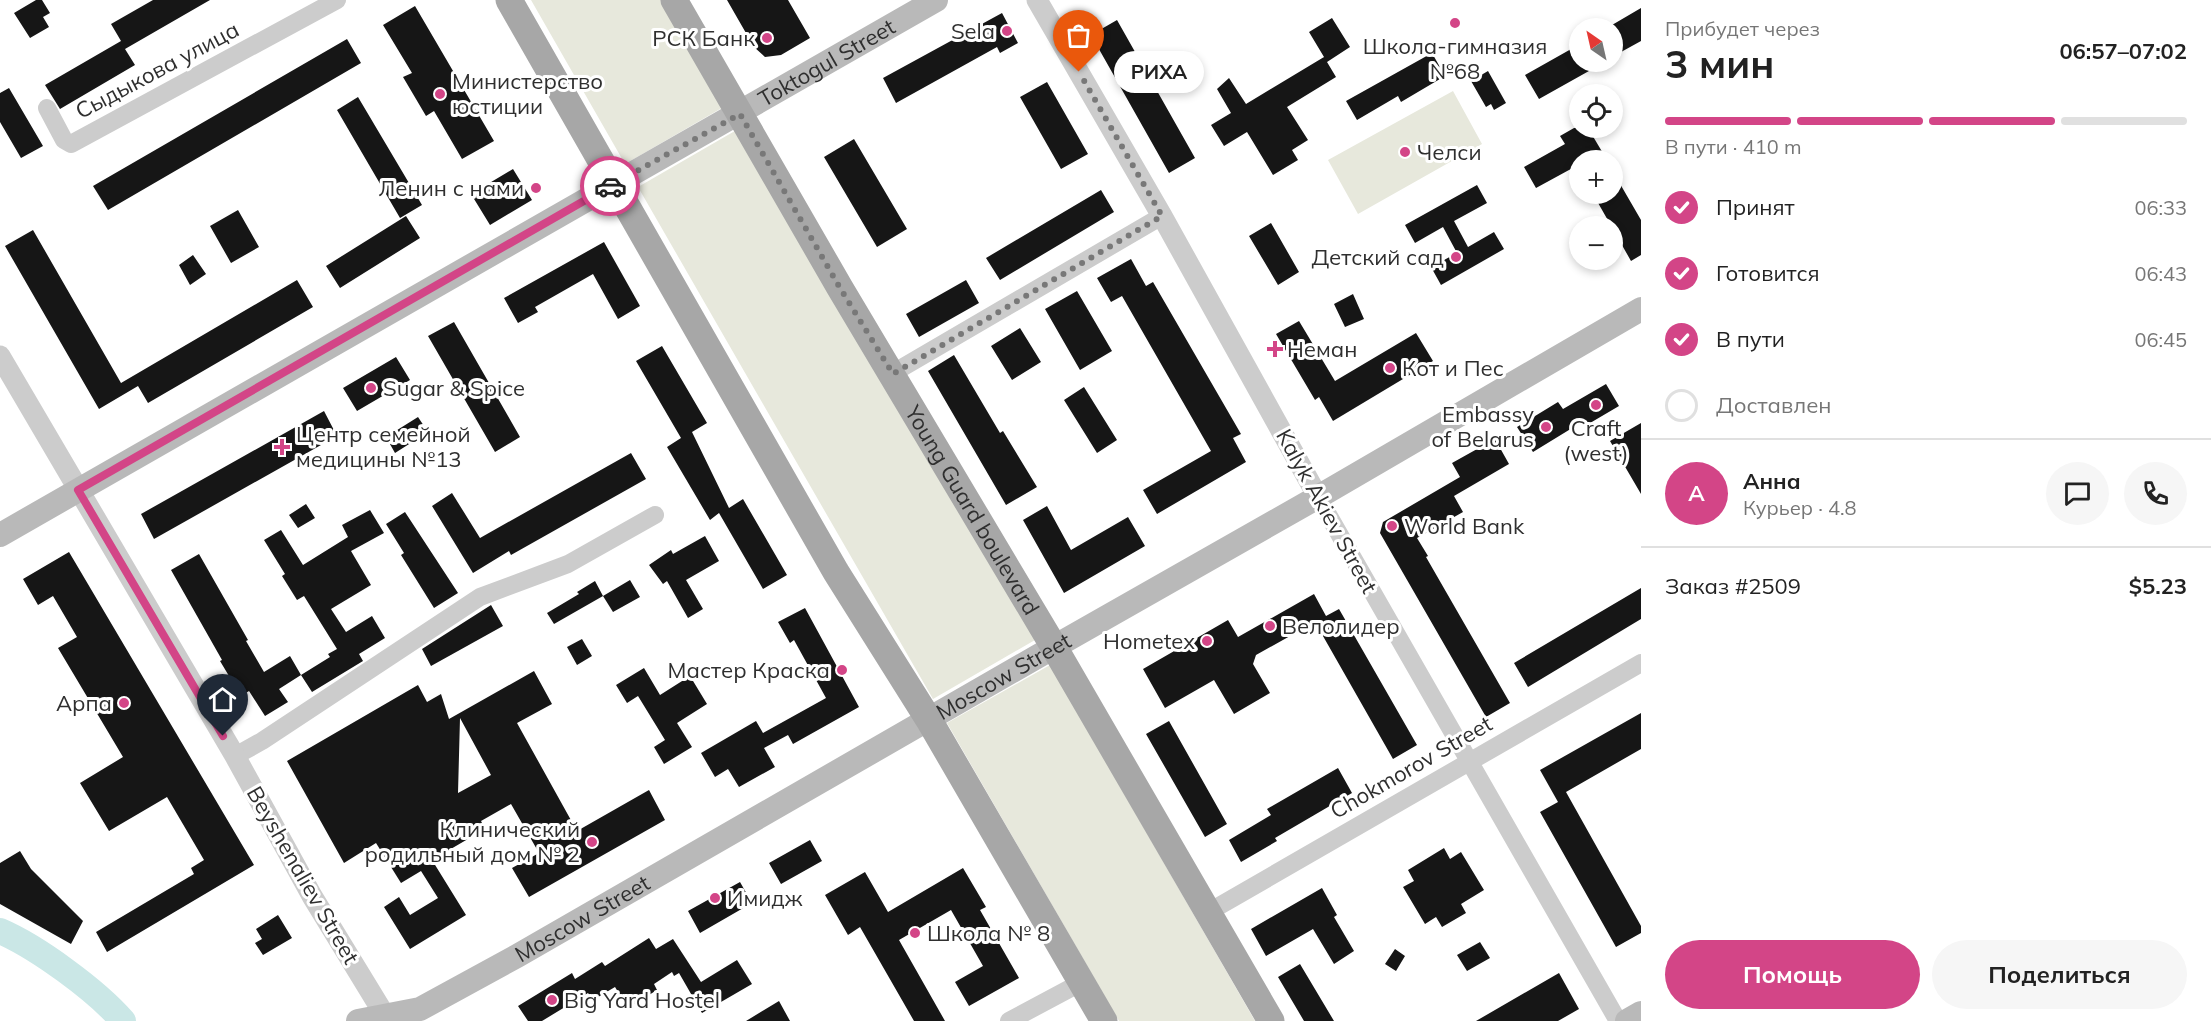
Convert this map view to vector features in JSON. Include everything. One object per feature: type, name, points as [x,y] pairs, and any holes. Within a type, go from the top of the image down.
[{"type":"main road","points":[[509,0],[836,572],[929,720],[1104,1021]]},
{"type":"main road","name":"Young Guard boulevard","points":[[674,0],[834,278],[1054,647],[1270,1021]]},
{"type":"main road","name":"Toktogul Street","points":[[0,535],[936,0]]},
{"type":"main road","name":"Moscow Street","points":[[358,1021],[386,1018],[420,1009],[517,956],[1318,498],[1641,309]]},
{"type":"main road","points":[[1627,1021],[1641,1013]]},
{"type":"street","name":"Сыдыкова улица","points":[[47,108],[63,140],[70,144],[337,0]]},
{"type":"street","name":"Kalyk Akiev Street","points":[[1037,0],[1162,216],[1468,762],[1618,1021]]},
{"type":"street","points":[[893,374],[1162,216]]},
{"type":"street","name":"Beyshenaliev Street","points":[[0,356],[235,756],[312,896],[386,1018]]},
{"type":"street","points":[[235,756],[262,741],[480,597],[568,564],[655,515]]},
{"type":"street","name":"Chokmorov Street","points":[[1206,913],[1641,663]]},
{"type":"street","points":[[1009,1021],[1082,982]]},
{"type":"shaded area","points":[[531,0],[667,0],[727,105],[625,164]]},
{"type":"shaded area","name":"Челси","points":[[1453,91],[1482,144],[1358,214],[1328,160]]},
{"type":"shaded area","points":[[740,128],[1035,640],[933,699],[638,187]]},
{"type":"shaded area","points":[[1050,665],[1255,1021],[1119,1021],[947,723]]},
{"type":"building","points":[[36,0],[42,0],[50,13],[43,17],[49,27],[30,38],[14,13]]},
{"type":"building","points":[[153,0],[210,0],[125,49],[135,65],[60,109],[45,85],[121,41],[111,24]]},
{"type":"building","points":[[727,0],[788,0],[810,38],[781,55],[765,57],[754,47]]},
{"type":"building","name":"Министерство юстиции","points":[[415,6],[494,141],[462,159],[434,111],[426,116],[403,77],[412,73],[383,25]]},
{"type":"building","points":[[1641,8],[1641,41],[1623,51],[1623,19]]},
{"type":"building","points":[[1002,13],[1018,43],[1000,53],[997,47],[896,103],[883,78]]},
{"type":"building","points":[[1332,18],[1350,47],[1327,62],[1309,32]]},
{"type":"building","points":[[1117,20],[1195,158],[1169,173],[1091,35]]},
{"type":"building","points":[[347,39],[361,63],[108,210],[93,186]]},
{"type":"building","points":[[1569,50],[1569,72],[1587,72],[1539,99],[1525,75]]},
{"type":"building","points":[[1432,53],[1445,76],[1401,102],[1398,96],[1357,120],[1346,101]]},
{"type":"building","points":[[1324,57],[1336,77],[1287,107],[1308,140],[1292,150],[1298,160],[1273,175],[1247,132],[1224,146],[1211,125],[1231,113],[1217,89],[1229,78],[1246,104]]},
{"type":"building","points":[[1488,71],[1506,103],[1494,110],[1491,104],[1486,107],[1471,81]]},
{"type":"building","points":[[1047,82],[1088,154],[1061,169],[1020,97]]},
{"type":"building","points":[[9,88],[43,146],[21,158],[0,122],[0,93]]},
{"type":"building","points":[[358,97],[422,205],[400,218],[337,110]]},
{"type":"building","points":[[1569,131],[1569,138],[1594,138],[1601,150],[1569,150],[1569,170],[1536,188],[1524,167],[1565,144],[1560,136]]},
{"type":"building","points":[[854,139],[907,229],[877,247],[824,157]]},
{"type":"building","points":[[513,169],[532,200],[490,225],[471,194]]},
{"type":"building","points":[[1477,185],[1487,203],[1454,221],[1468,247],[1494,232],[1504,249],[1441,285],[1431,267],[1457,253],[1443,227],[1415,243],[1405,225]]},
{"type":"building","points":[[1623,189],[1641,220],[1641,255],[1631,261],[1623,247],[1623,216],[1605,216],[1599,204],[1623,204]]},
{"type":"building","points":[[1101,190],[1114,212],[1000,280],[986,258]]},
{"type":"building","points":[[238,210],[259,247],[231,263],[210,226]]},
{"type":"building","points":[[406,216],[420,238],[340,288],[326,266]]},
{"type":"building","points":[[1271,223],[1299,272],[1278,285],[1249,236]]},
{"type":"building","points":[[33,230],[121,383],[297,280],[313,307],[148,403],[138,386],[99,409],[5,246]]},
{"type":"building","points":[[604,242],[640,306],[618,319],[593,274],[535,307],[538,312],[518,323],[504,298]]},
{"type":"building","points":[[193,255],[206,274],[190,285],[179,265]]},
{"type":"building","points":[[1131,259],[1146,286],[1153,282],[1241,434],[1233,438],[1246,462],[1157,514],[1143,490],[1211,451],[1122,296],[1111,302],[1097,278]]},
{"type":"building","points":[[966,280],[979,303],[919,337],[906,314]]},
{"type":"building","points":[[1077,291],[1112,351],[1080,370],[1045,309]]},
{"type":"building","points":[[1353,294],[1364,319],[1345,327],[1334,304]]},
{"type":"building","points":[[1299,321],[1335,381],[1416,333],[1433,361],[1333,421],[1319,397],[1315,400],[1276,334]]},
{"type":"building","points":[[454,322],[520,437],[495,452],[428,336]]},
{"type":"building","points":[[1020,328],[1041,362],[1012,380],[991,346]]},
{"type":"building","points":[[662,346],[707,423],[692,432],[729,508],[743,499],[787,575],[763,589],[719,513],[710,520],[667,447],[681,438],[636,361]]},
{"type":"building","points":[[954,355],[1000,433],[1003,431],[1037,487],[1006,505],[928,371]]},
{"type":"building","points":[[396,357],[410,380],[357,411],[343,388]]},
{"type":"building","points":[[1606,384],[1619,406],[1585,426],[1582,422],[1533,452],[1517,427],[1558,402],[1563,409]]},
{"type":"building","points":[[1084,387],[1117,440],[1097,453],[1064,400]]},
{"type":"building","points":[[324,411],[337,436],[154,539],[141,514]]},
{"type":"building","points":[[418,417],[428,432],[395,453],[386,437]]},
{"type":"building","points":[[1641,423],[1641,494],[1610,441]]},
{"type":"building","points":[[1495,439],[1509,464],[1454,496],[1463,512],[1417,538],[1510,703],[1486,717],[1380,533],[1383,522],[1460,477],[1452,463]]},
{"type":"building","points":[[631,453],[646,479],[511,555],[509,551],[473,573],[432,506],[452,493],[480,538]]},
{"type":"building","points":[[306,504],[315,518],[298,528],[289,515]]},
{"type":"building","points":[[1047,506],[1071,550],[1128,517],[1145,546],[1064,593],[1023,520]]},
{"type":"building","points":[[370,510],[384,533],[351,551],[371,585],[331,609],[346,632],[372,616],[385,638],[359,654],[363,661],[312,692],[301,675],[330,657],[328,654],[337,649],[304,596],[297,600],[282,576],[285,574],[264,540],[281,530],[303,565],[348,537],[342,525]]},
{"type":"building","points":[[405,512],[458,593],[434,608],[401,555],[404,553],[386,524]]},
{"type":"building","points":[[705,536],[719,561],[686,580],[703,609],[688,618],[667,581],[663,584],[649,565],[671,550],[673,554]]},
{"type":"building","name":"Арпа","points":[[69,552],[254,865],[107,952],[96,932],[194,874],[191,868],[204,860],[167,797],[109,831],[80,783],[123,757],[58,648],[77,637],[53,596],[38,605],[23,579]]},
{"type":"building","points":[[199,554],[264,672],[290,656],[301,675],[279,689],[288,702],[265,716],[249,691],[241,696],[171,570]]},
{"type":"building","points":[[630,580],[640,597],[613,612],[603,596]]},
{"type":"building","points":[[595,581],[603,596],[554,624],[547,613],[579,594],[577,592]]},
{"type":"building","points":[[1641,588],[1641,619],[1528,687],[1514,663]]},
{"type":"building","points":[[1314,594],[1326,616],[1339,609],[1417,745],[1393,759],[1315,622],[1256,655],[1253,664],[1270,693],[1234,714],[1214,680],[1165,708],[1143,669],[1228,620],[1238,637]]},
{"type":"building","points":[[491,605],[503,626],[431,666],[422,649]]},
{"type":"building","points":[[805,608],[859,707],[793,744],[788,735],[764,748],[775,767],[739,787],[728,769],[715,777],[701,753],[756,721],[763,733],[826,698],[794,640],[790,643],[778,622]]},
{"type":"building","points":[[582,639],[592,656],[577,665],[567,647]]},
{"type":"building","points":[[644,668],[660,695],[690,676],[707,704],[677,723],[692,747],[664,764],[654,747],[665,740],[638,696],[627,703],[616,685]]},
{"type":"building","points":[[534,671],[552,704],[517,723],[577,831],[649,790],[665,820],[529,897],[512,868],[539,853],[511,804],[481,821],[485,829],[432,860],[466,915],[410,949],[384,907],[399,897],[410,915],[438,898],[421,871],[401,883],[376,843],[344,863],[287,761],[418,685],[427,702],[441,694],[449,719]],"holes":[[[460,718],[491,775],[458,793]]]},
{"type":"building","points":[[1641,713],[1641,749],[1566,792],[1641,926],[1641,933],[1616,947],[1540,812],[1558,802],[1540,770]]},
{"type":"building","points":[[1169,721],[1227,824],[1205,837],[1146,734]]},
{"type":"building","points":[[1338,768],[1352,793],[1275,838],[1277,841],[1241,862],[1229,840],[1271,815],[1267,809]]},
{"type":"building","points":[[810,840],[822,861],[781,884],[769,863]]},
{"type":"building","points":[[1444,848],[1450,859],[1461,852],[1484,890],[1461,904],[1466,913],[1442,927],[1436,917],[1425,924],[1403,887],[1414,881],[1408,870]]},
{"type":"building","points":[[20,851],[31,869],[83,921],[71,944],[0,904],[0,863]]},
{"type":"building","points":[[963,868],[986,907],[980,910],[1019,978],[969,1006],[955,982],[983,966],[951,910],[899,940],[945,1021],[914,1021],[860,927],[848,935],[825,895],[865,872],[888,912]]},
{"type":"building","points":[[740,882],[752,903],[700,933],[688,911]]},
{"type":"building","points":[[1322,888],[1337,915],[1334,917],[1354,951],[1334,964],[1313,929],[1266,956],[1251,929]]},
{"type":"building","points":[[278,915],[292,938],[263,955],[255,943],[262,939],[256,929]]},
{"type":"building","points":[[649,938],[656,949],[673,939],[701,982],[737,960],[752,984],[702,1013],[679,973],[674,976],[672,972],[654,984],[657,990],[628,1008],[615,987],[593,1000],[588,993],[542,1021],[528,1021],[518,1006],[572,973],[575,979],[602,962],[605,966]]},
{"type":"building","points":[[1480,942],[1490,958],[1467,971],[1457,955]]},
{"type":"building","points":[[1395,949],[1405,956],[1396,971],[1385,964]]},
{"type":"building","points":[[1300,964],[1334,1021],[1304,1021],[1278,977]]},
{"type":"building","points":[[1559,973],[1579,1009],[1558,1021],[1476,1021]]},
{"type":"building","points":[[779,1001],[790,1021],[746,1021]]},
{"type":"waterway","points":[[0,931],[31,947],[65,970],[98,996],[123,1021]]},
{"type":"way so far","points":[[610,186],[740,114],[840,288],[893,374],[1162,216],[1079,72]]},
{"type":"place","name":"Школа-гимназия №68","points":[[1455,23]]},
{"type":"place","name":"Sela","points":[[1007,31]]},
{"type":"place","name":"РСК Банк","points":[[767,38]]},
{"type":"place","name":"РИХА","points":[[1079,72]]},
{"type":"place","name":"Министерство юстиции","points":[[440,94]]},
{"type":"place","name":"Челси","points":[[1405,152]]},
{"type":"place","name":"Ленин с нами","points":[[536,188]]},
{"type":"place","name":"Детский сад","points":[[1456,257]]},
{"type":"place","name":"Неман","points":[[1275,349]]},
{"type":"place","name":"Кот и Пес","points":[[1390,368]]},
{"type":"place","name":"Sugar & Spice","points":[[371,388]]},
{"type":"place","name":"Craft (west)","points":[[1596,405]]},
{"type":"place","name":"Embassy of Belarus","points":[[1546,427]]},
{"type":"place","name":"Центр семейной медицины №13","points":[[282,447]]},
{"type":"place","name":"World Bank","points":[[1392,526]]},
{"type":"place","name":"Велолидер","points":[[1270,626]]},
{"type":"place","name":"Hometex","points":[[1207,641]]},
{"type":"place","name":"Мастер Краска","points":[[842,670]]},
{"type":"place","name":"Арпа","points":[[124,703]]},
{"type":"place","name":"Клинический родильный дом № 2","points":[[592,842]]},
{"type":"place","name":"Имидж","points":[[715,898]]},
{"type":"place","name":"Школа № 8","points":[[915,933]]},
{"type":"place","name":"Big Yard Hostel","points":[[552,1000]]},
{"type":"route","points":[[223,736],[78,490],[610,186]]}]
